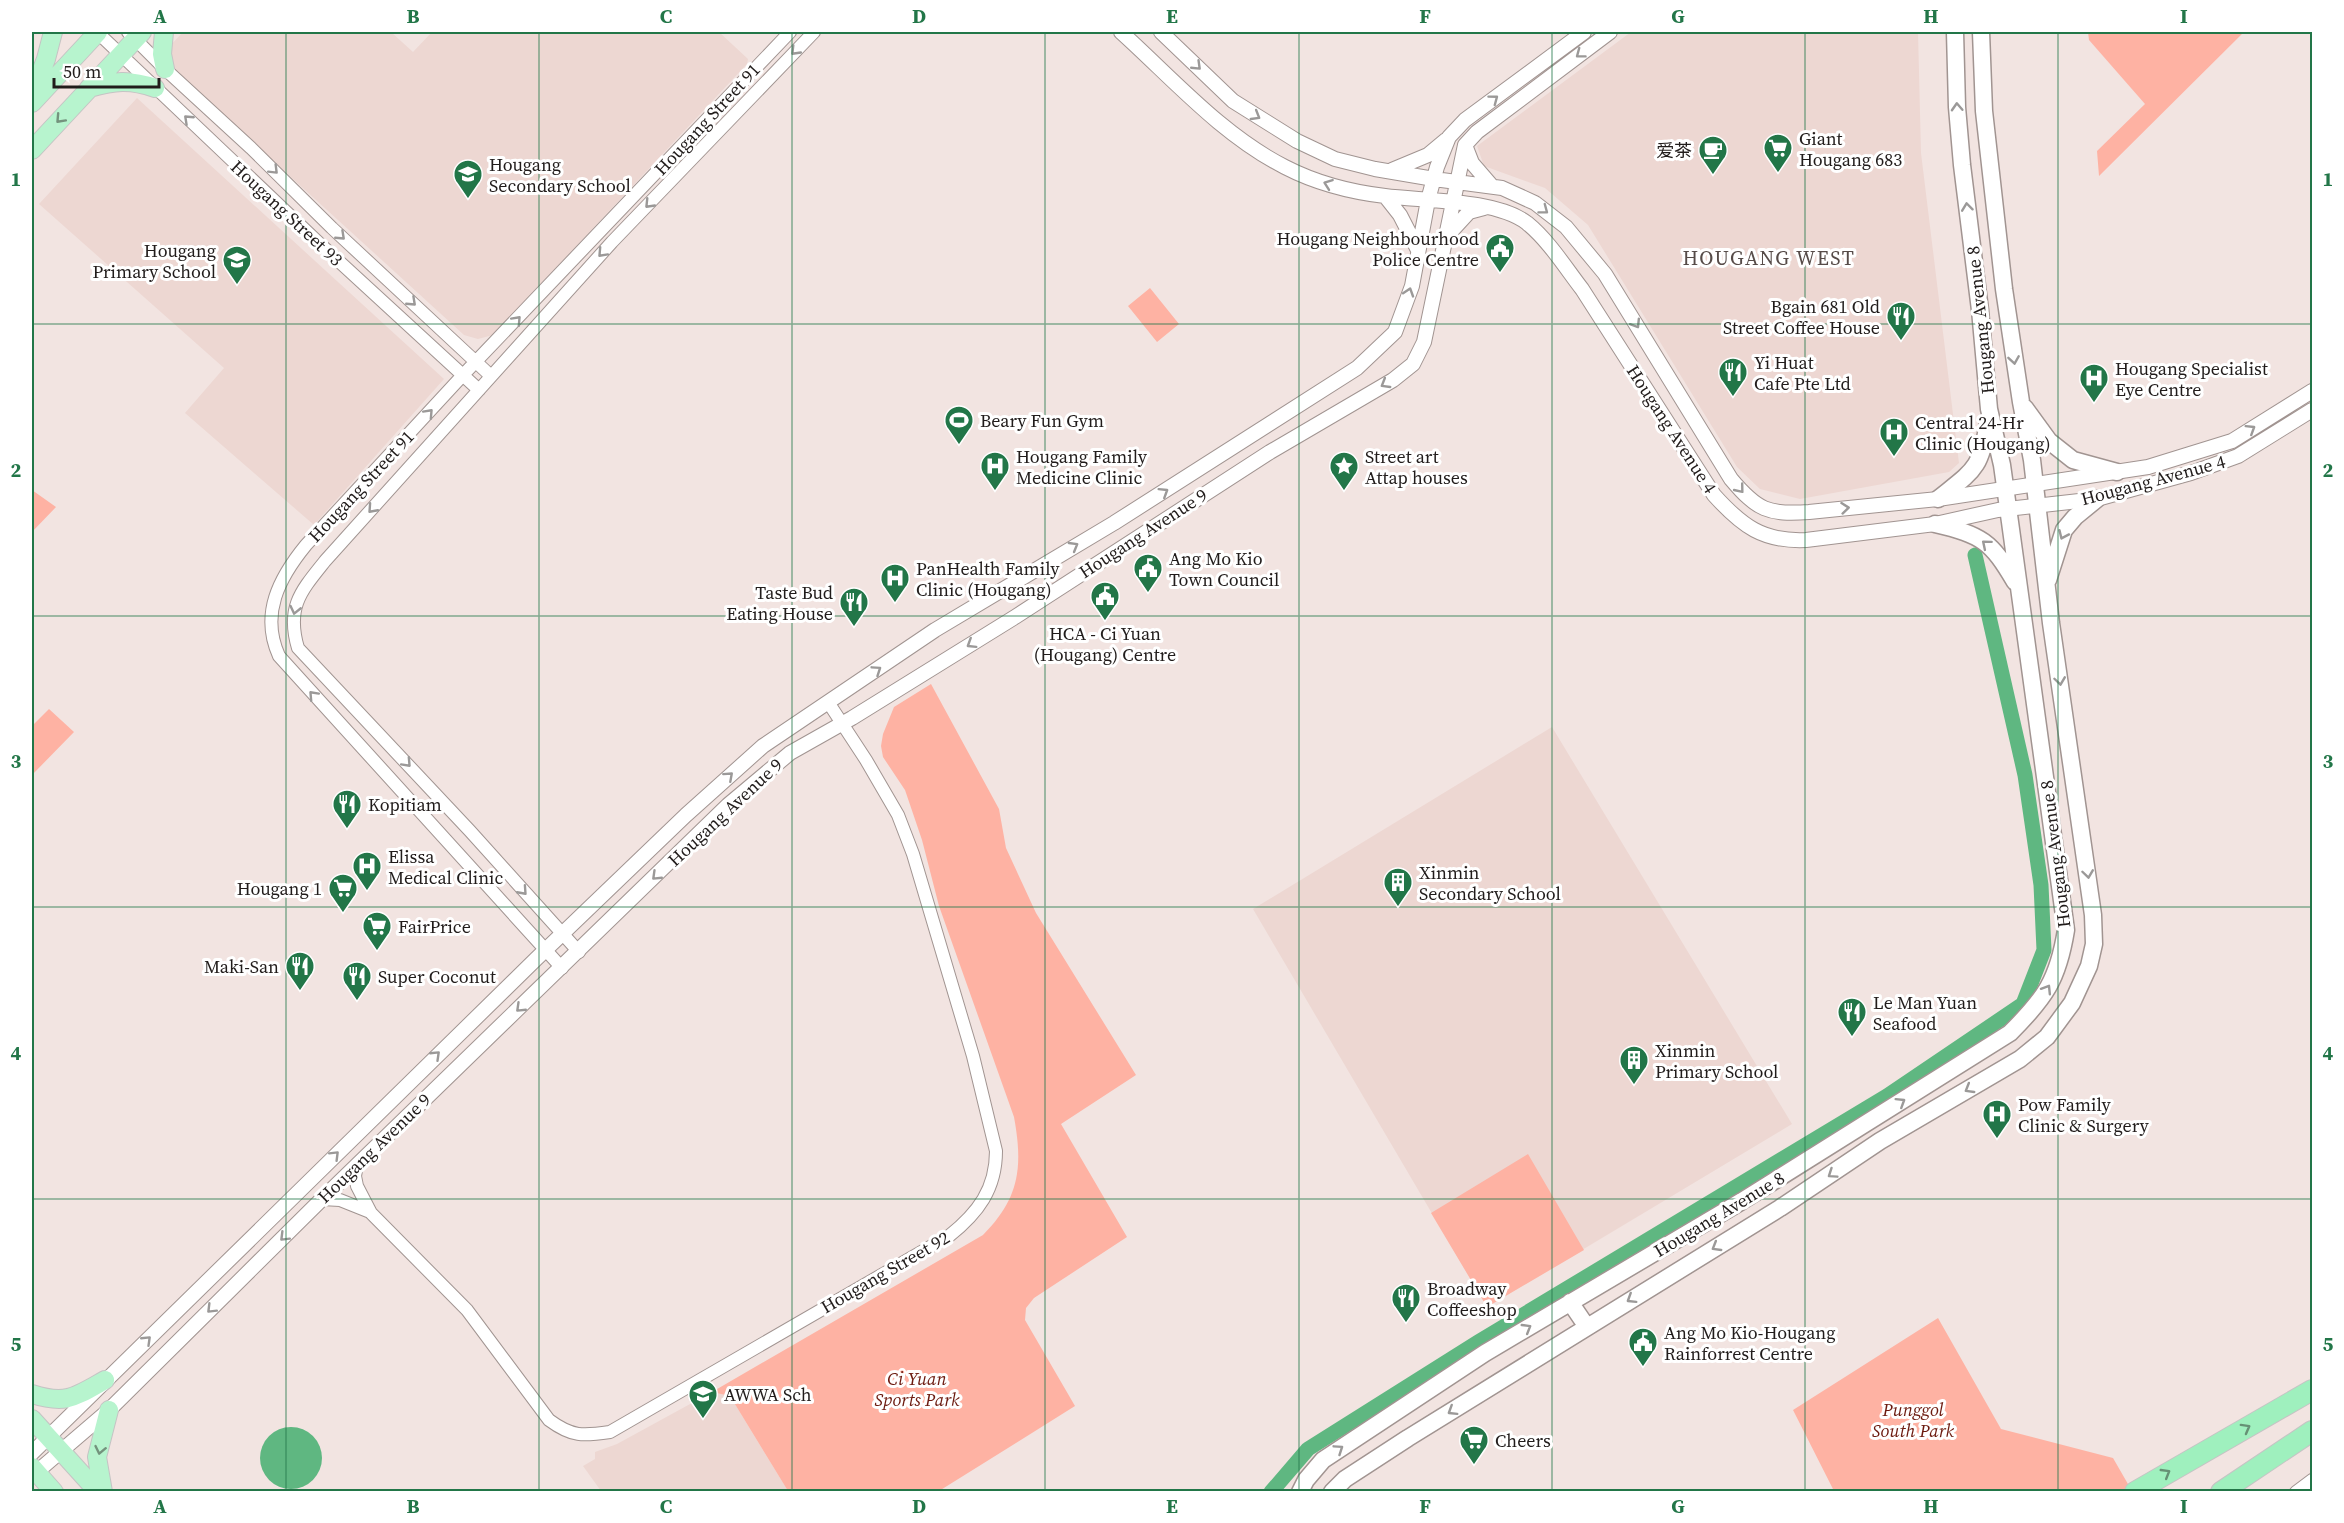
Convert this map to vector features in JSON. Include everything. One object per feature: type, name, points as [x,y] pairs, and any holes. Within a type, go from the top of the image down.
[{"type":"highway","points":[[2135,1491],[2313,1389]]},
{"type":"highway","points":[[2221,1491],[2313,1431]]},
{"type":"main road","points":[[32,98],[53,32]]},
{"type":"main road","points":[[32,103],[97,32]]},
{"type":"main road","points":[[164,32],[162,54],[165,69]]},
{"type":"main road","name":"Hougang Avenue 8","points":[[1300,1491],[1323,1460],[1485,1353],[1742,1201],[2010,1033],[2037,1005],[2054,978],[2062,955],[2066,930],[2008,509],[1989,409],[1980,310],[1961,156],[1955,32]]},
{"type":"main road","name":"Hougang Avenue 8","points":[[1332,1491],[1345,1479],[1408,1438],[1757,1222],[1880,1141],[2020,1059],[2047,1037],[2072,1003],[2085,975],[2094,944],[2093,915],[2051,623],[2035,484],[2004,289],[1984,111],[1981,32]]},
{"type":"main road","points":[[32,150],[120,54],[135,34]]},
{"type":"main road","points":[[89,88],[114,81],[136,82],[155,88]]},
{"type":"main road","points":[[2021,402],[2049,441],[2073,460],[2116,472]]},
{"type":"main road","points":[[1938,499],[1974,471],[1984,447],[1989,409]]},
{"type":"main road","points":[[2047,583],[2064,530],[2075,517],[2097,499]]},
{"type":"main road","points":[[1935,524],[1966,531],[1984,540],[2001,558],[2019,588]]},
{"type":"main road","points":[[1742,1201],[1757,1222]]},
{"type":"main road","points":[[1570,1302],[1587,1327]]},
{"type":"main road","points":[[32,1394],[51,1400],[71,1399],[105,1380]]},
{"type":"main road","points":[[103,1491],[97,1457],[109,1410]]},
{"type":"main road","points":[[32,1419],[98,1491]]},
{"type":"main road","points":[[33,1471],[54,1491]]},
{"type":"street","name":"Hougang Street 93","points":[[97,32],[318,243],[479,390]]},
{"type":"street","name":"Hougang Street 91","points":[[562,968],[454,847],[295,676],[279,656],[274,645],[271,628],[272,610],[286,569],[463,375],[790,32]]},
{"type":"street","name":"Hougang Street 91","points":[[579,952],[470,831],[298,648],[293,632],[293,613],[301,592],[491,376],[612,242],[814,32]]},
{"type":"street","name":"Hougang Avenue 4","points":[[1121,32],[1192,99],[1240,140],[1296,172],[1336,187],[1385,196],[1452,201],[1485,207],[1525,222],[1561,260],[1592,304],[1714,495],[1736,519],[1758,533],[1788,541],[1935,524],[2008,509],[2097,499],[2191,473],[2238,456],[2313,410]]},
{"type":"street","name":"Hougang Avenue 4","points":[[1161,32],[1233,101],[1298,141],[1335,159],[1434,179],[1491,185],[1535,202],[1566,227],[1592,256],[1731,479],[1748,499],[1767,510],[1787,514],[1938,499],[2148,467],[2232,441],[2313,391]]},
{"type":"street","points":[[1389,171],[1411,164],[1428,155],[1465,120],[1584,32]]},
{"type":"street","points":[[1491,185],[1472,163],[1465,145],[1477,132],[1610,32]]},
{"type":"street","name":"Hougang Street 93","points":[[135,34],[165,69],[491,376]]},
{"type":"street","name":"Hougang Avenue 9","points":[[33,1471],[105,1380],[562,933],[728,776],[786,729],[935,630],[1114,523],[1357,368],[1395,332],[1412,286],[1428,200],[1449,137]]},
{"type":"street","name":"Hougang Avenue 9","points":[[32,1453],[54,1444],[109,1410],[322,1199],[766,771],[790,753],[1015,617],[1270,452],[1399,375],[1413,364],[1424,342],[1465,145]]},
{"type":"street","points":[[1385,196],[1400,214],[1418,250]]},
{"type":"street","points":[[1445,239],[1469,212],[1485,207]]},
{"type":"street","points":[[394,450],[411,466]]},
{"type":"street","name":"Hougang Street 92","points":[[357,1166],[355,1176],[357,1186],[371,1213],[467,1310],[549,1420],[560,1428],[584,1436],[610,1432],[949,1236],[971,1217],[987,1195],[993,1181],[996,1159],[973,1056],[913,854],[898,815],[828,702]]},
{"type":"street","name":"Hougang Street 92","points":[[322,1199],[340,1200],[371,1213]]},
{"type":"street","points":[[2298,1491],[2313,1480]]},
{"type":"shaded area","name":"Hougang Secondary School","points":[[183,32],[391,32],[413,52],[432,32],[719,32],[748,59],[747,64],[493,335],[478,339],[464,335],[167,64],[167,49]]},
{"type":"shaded area","points":[[1631,32],[1918,32],[1921,153],[1959,463],[1949,472],[1800,499],[1760,489],[1737,467],[1588,225],[1545,188],[1484,166],[1477,146]]},
{"type":"shaded area","name":"Hougang Primary School","points":[[137,98],[444,379],[314,525],[185,413],[224,368],[39,204]]},
{"type":"shaded area","points":[[1552,727],[1792,1124],[1487,1307],[1253,909]]},
{"type":"shaded area","name":"AWWA Sch","points":[[712,1392],[730,1396],[788,1491],[601,1491],[583,1466],[595,1459],[595,1452],[617,1444]]},
{"type":"shaded area","points":[[285,1427],[297,1427],[313,1436],[320,1446],[322,1458],[320,1470],[313,1480],[297,1489],[285,1489],[274,1484],[265,1475],[260,1464],[260,1452],[265,1441],[274,1432]]},
{"type":"green space","points":[[2088,32],[2244,32],[2099,176],[2097,151],[2145,104],[2089,40]]},
{"type":"green space","points":[[1150,288],[1179,324],[1157,342],[1128,306]]},
{"type":"green space","points":[[32,490],[56,507],[32,532]]},
{"type":"green space","name":"Ci Yuan Sports Park","points":[[931,684],[999,809],[1006,848],[1036,913],[1136,1075],[1061,1124],[1127,1237],[1034,1298],[1026,1308],[1025,1320],[1075,1406],[939,1491],[788,1491],[730,1396],[712,1392],[983,1235],[1005,1208],[1016,1181],[1018,1151],[1014,1117],[939,906],[922,840],[905,790],[883,757],[881,746],[883,734],[894,707]]},
{"type":"green space","points":[[49,709],[74,732],[32,775],[32,726]]},
{"type":"green space","points":[[1528,1154],[1584,1250],[1487,1307],[1431,1213]]},
{"type":"green space","name":"Punggol South Park","points":[[1938,1318],[2001,1429],[2113,1458],[2132,1491],[1834,1491],[1793,1410]]},
{"type":"waterway","points":[[1271,1492],[1308,1449],[1478,1342],[1887,1096],[2023,1004],[2044,950],[2041,885],[2025,775],[1975,555]]},
{"type":"place","name":"Giant Hougang 683","points":[[1778,174]]},
{"type":"place","name":"爱茶","points":[[1713,176]]},
{"type":"place","name":"Hougang Secondary School","points":[[468,200]]},
{"type":"place","name":"Hougang Neighbourhood Police Centre","points":[[1500,274]]},
{"type":"place","name":"Hougang Primary School","points":[[237,286]]},
{"type":"place","name":"Bgain 681 Old Street Coffee House","points":[[1901,342]]},
{"type":"place","name":"Yi Huat Cafe Pte Ltd","points":[[1733,398]]},
{"type":"place","name":"Hougang Specialist Eye Centre","points":[[2094,404]]},
{"type":"place","name":"Beary Fun Gym","points":[[959,446]]},
{"type":"place","name":"Central 24-Hr Clinic (Hougang)","points":[[1894,458]]},
{"type":"place","name":"Hougang Family Medicine Clinic","points":[[995,492]]},
{"type":"place","name":"Street art Attap houses","points":[[1344,492]]},
{"type":"place","name":"Ang Mo Kio Town Council","points":[[1148,594]]},
{"type":"place","name":"PanHealth Family Clinic (Hougang)","points":[[895,604]]},
{"type":"place","name":"HCA - Ci Yuan (Hougang) Centre","points":[[1105,622]]},
{"type":"place","name":"Taste Bud Eating House","points":[[854,628]]},
{"type":"place","name":"Kopitiam","points":[[347,830]]},
{"type":"place","name":"Elissa Medical Clinic","points":[[367,892]]},
{"type":"place","name":"Xinmin Secondary School","points":[[1398,908]]},
{"type":"place","name":"Hougang 1","points":[[343,914]]},
{"type":"place","name":"FairPrice","points":[[377,952]]},
{"type":"place","name":"Maki-San","points":[[300,992]]},
{"type":"place","name":"Super Coconut","points":[[357,1002]]},
{"type":"place","name":"Le Man Yuan Seafood","points":[[1852,1038]]},
{"type":"place","name":"Xinmin Primary School","points":[[1634,1086]]},
{"type":"place","name":"Pow Family Clinic & Surgery","points":[[1997,1140]]},
{"type":"place","name":"Broadway Coffeeshop","points":[[1406,1324]]},
{"type":"place","name":"Ang Mo Kio-Hougang Rainforrest Centre","points":[[1643,1368]]},
{"type":"place","name":"AWWA Sch","points":[[703,1420]]},
{"type":"place","name":"Cheers","points":[[1474,1466]]},
{"type":"district","name":"HOUGANG WEST","points":[[1769,258]]}]
